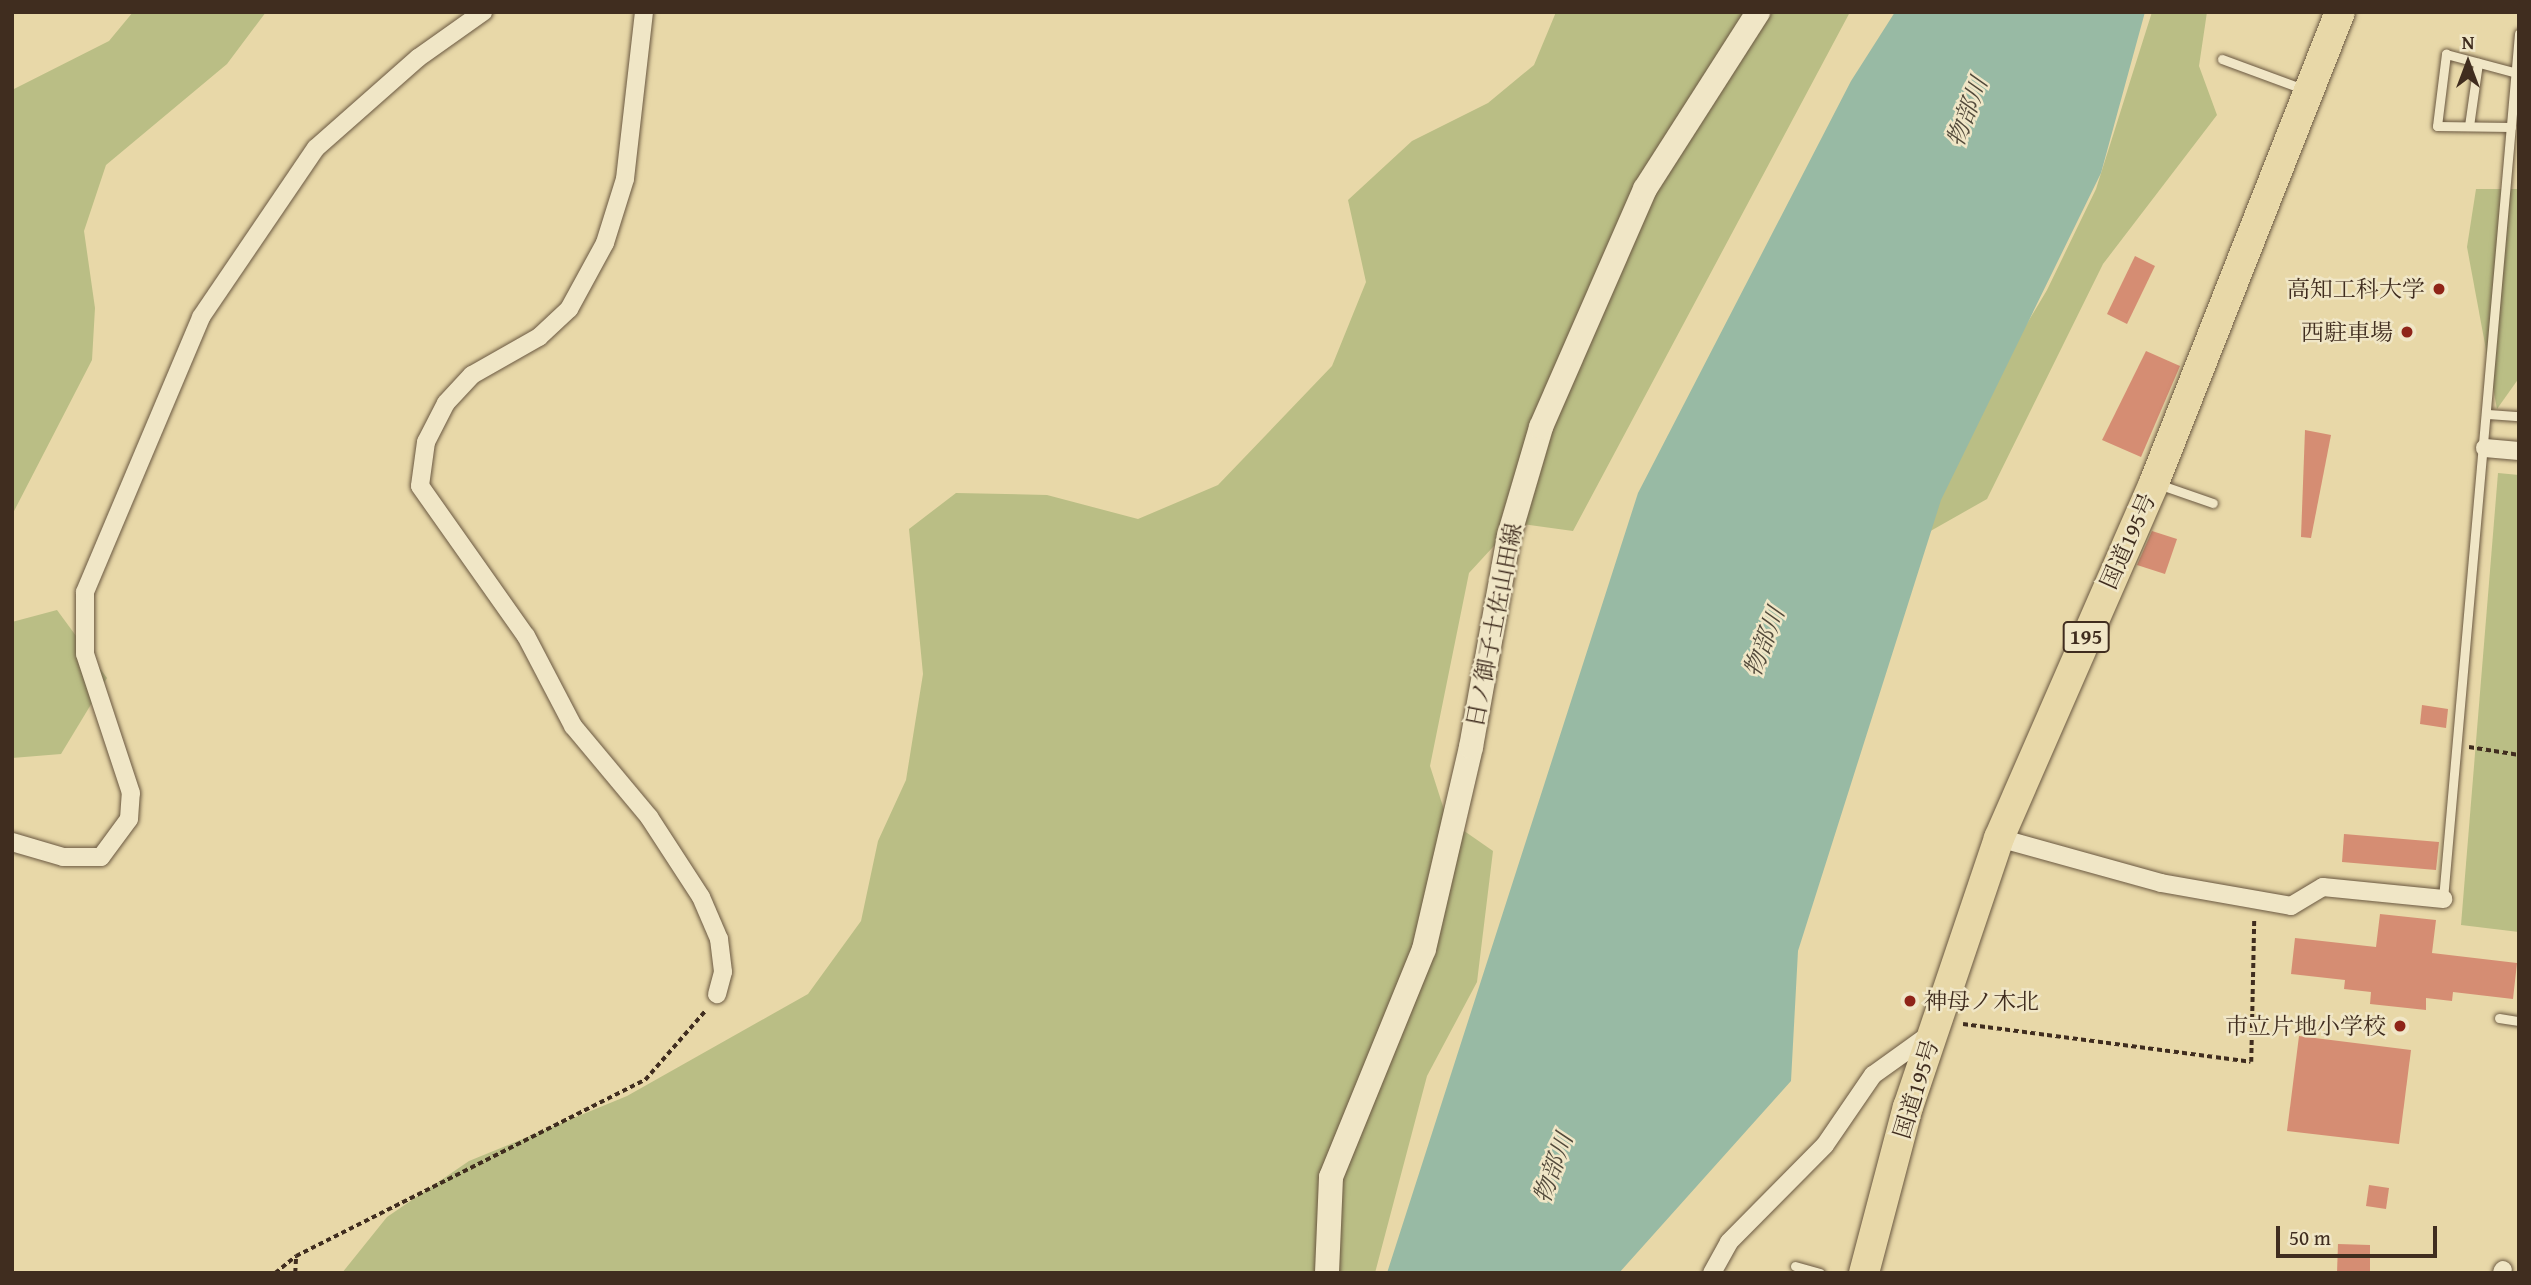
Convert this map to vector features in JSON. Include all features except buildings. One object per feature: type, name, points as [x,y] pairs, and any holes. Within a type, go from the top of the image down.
[{"type":"highway","name":"国道195号","points":[[1864,1273],[1934,1026],[1999,838],[2154,483],[2340,12]]},
{"type":"main road","name":"日ノ御子土佐山田線","points":[[1327,1273],[1331,1177],[1424,949],[1471,747],[1509,536],[1541,427],[1645,189],[1758,12]]},
{"type":"street","points":[[12,842],[63,857],[101,857],[129,819],[131,793],[85,654],[85,592],[201,317],[316,148],[418,58],[483,12]]},
{"type":"street","points":[[644,12],[625,179],[605,243],[569,309],[539,337],[472,375],[446,403],[426,442],[420,486],[526,636],[573,726],[649,817],[701,897],[719,939],[723,972],[717,994]]},
{"type":"street","points":[[2485,448],[2519,451]]},
{"type":"street","points":[[1999,838],[2254,901],[2291,906],[2323,887],[2443,899]]},
{"type":"street","points":[[1712,1273],[1729,1242],[1825,1145],[1873,1075],[1934,1026]]},
{"type":"lane","points":[[2443,899],[2488,414],[2513,72],[2519,33]]},
{"type":"lane","points":[[2511,127],[2437,125],[2446,54],[2513,72]]},
{"type":"lane","points":[[2222,59],[2308,91]]},
{"type":"lane","points":[[2469,126],[2478,63]]},
{"type":"lane","points":[[2488,414],[2519,416]]},
{"type":"lane","points":[[2154,483],[2213,503]]},
{"type":"lane","points":[[2498,1018],[2519,1021]]},
{"type":"lane","points":[[1796,1266],[1821,1273]]},
{"type":"path","points":[[2459,746],[2519,755]]},
{"type":"path","points":[[1934,1026],[2251,1062],[2254,901]]},
{"type":"path","points":[[275,1273],[296,1256],[645,1080],[717,994]]},
{"type":"path","points":[[295,1273],[296,1256]]},
{"type":"green space","points":[[133,12],[266,12],[227,64],[106,165],[84,231],[95,308],[92,360],[12,515],[12,90],[109,41]]},
{"type":"green space","points":[[1556,12],[1850,12],[1573,531],[1515,523],[1469,573],[1430,766],[1447,819],[1493,851],[1477,982],[1427,1076],[1375,1273],[342,1273],[387,1217],[469,1161],[627,1096],[808,994],[861,921],[878,841],[906,780],[923,674],[909,529],[956,493],[1047,495],[1138,519],[1218,485],[1332,366],[1366,282],[1348,200],[1412,141],[1488,103],[1534,65]]},
{"type":"green space","points":[[2152,12],[2207,12],[2199,66],[2217,115],[2103,264],[1987,499],[1927,533],[1938,473],[2047,290],[2096,189]]},
{"type":"green space","points":[[2476,189],[2519,189],[2519,378],[2497,409],[2467,247]]},
{"type":"green space","points":[[2498,473],[2519,475],[2519,932],[2461,925]]},
{"type":"green space","points":[[57,610],[107,678],[61,754],[12,758],[12,622]]},
{"type":"water","name":"物部川","points":[[1895,12],[2145,12],[2101,173],[1941,500],[1798,951],[1791,1081],[1619,1273],[1387,1273],[1638,493],[1851,81]]},
{"type":"place","name":"高知工科大学","points":[[2439,289]]},
{"type":"place","name":"西駐車場","points":[[2407,332]]},
{"type":"place","name":"神母ノ木北","points":[[1910,1001]]},
{"type":"place","name":"市立片地小学校","points":[[2400,1026]]}]
